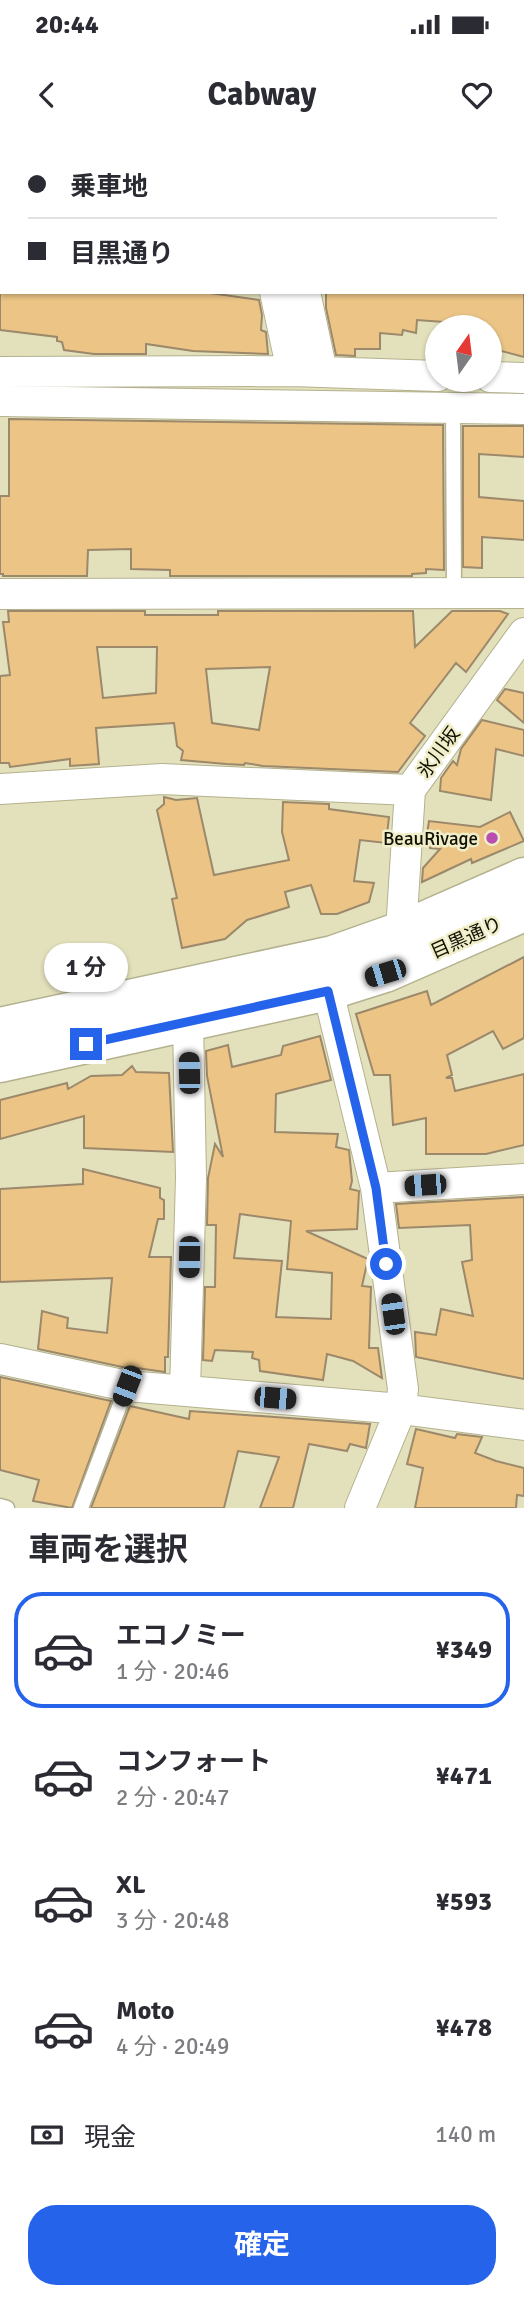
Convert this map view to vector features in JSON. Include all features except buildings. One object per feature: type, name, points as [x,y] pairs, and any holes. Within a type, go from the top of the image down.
[{"type":"main road","name":"目黒通り","points":[[0,1027],[333,955],[401,931],[524,877]]},
{"type":"main road","name":"目黒通り","points":[[0,1063],[328,991],[385,973],[524,912]]},
{"type":"street","points":[[275,294],[292,371]]},
{"type":"street","points":[[305,294],[322,372]]},
{"type":"street","points":[[0,372],[292,371],[425,376]]},
{"type":"street","points":[[502,377],[524,378]]},
{"type":"street","points":[[0,401],[524,409]]},
{"type":"street","points":[[0,594],[524,593]]},
{"type":"street","name":"氷川坂","points":[[401,931],[410,790],[524,633]]},
{"type":"street","points":[[0,789],[162,779],[410,790]]},
{"type":"street","points":[[328,991],[376,1188],[403,1390],[401,1409],[360,1508]]},
{"type":"street","points":[[185,1391],[191,1177],[188,1022]]},
{"type":"street","points":[[376,1188],[524,1179]]},
{"type":"street","points":[[0,1360],[127,1386],[401,1409],[524,1425]]},
{"type":"lane","points":[[453,407],[454,593]]},
{"type":"lane","points":[[81,1508],[127,1386]]},
{"type":"lane","points":[[0,1506],[7,1508]]},
{"type":"place","name":"BeauRivage","points":[[492,838]]},
{"type":"route","points":[[86,1044],[328,991],[376,1188],[386,1264]]}]
